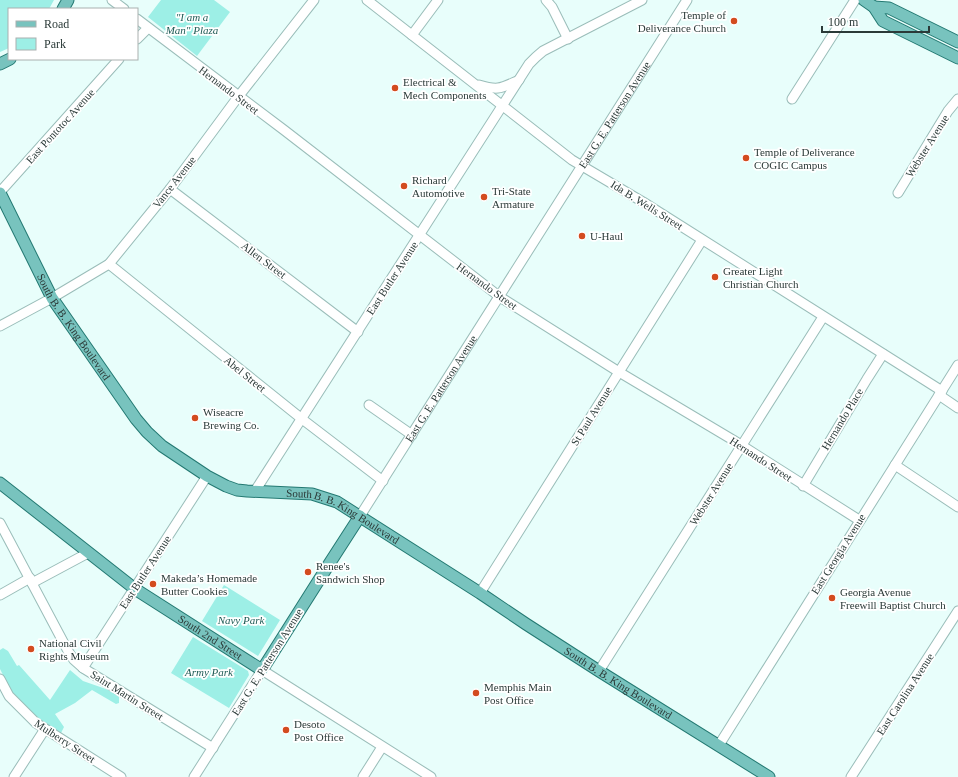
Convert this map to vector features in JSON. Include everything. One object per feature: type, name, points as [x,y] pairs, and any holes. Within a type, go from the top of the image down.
[{"type":"main road","points":[[864,0],[874,7],[882,21],[958,58]]},
{"type":"main road","points":[[874,7],[889,8],[958,42]]},
{"type":"main road","name":"South B. B. King Boulevard","points":[[0,192],[52,298],[136,419],[162,446],[207,476],[237,490],[312,494],[337,502],[480,592],[526,624],[599,671],[769,777]]},
{"type":"main road","name":"South 2nd Street","points":[[0,483],[135,589],[262,670]]},
{"type":"main road","name":"East G. E. Patterson Avenue","points":[[262,670],[360,516]]},
{"type":"street","points":[[112,0],[123,8]]},
{"type":"street","name":"Vance Avenue","points":[[0,326],[52,298],[109,264],[170,189],[238,97],[314,0]]},
{"type":"street","name":"Ida B. Wells Street","points":[[367,0],[572,160],[883,354],[940,393],[958,408]]},
{"type":"street","points":[[412,35],[438,0]]},
{"type":"street","points":[[546,0],[552,7],[568,39]]},
{"type":"street","name":"East Butler Avenue","points":[[256,491],[529,64],[543,51],[642,0]]},
{"type":"street","name":"East G. E. Patterson Avenue","points":[[360,516],[687,0]]},
{"type":"street","points":[[792,99],[855,0]]},
{"type":"street","name":"Hernando Street","points":[[138,20],[238,97],[284,130],[500,297],[859,520]]},
{"type":"street","points":[[138,38],[148,28]]},
{"type":"street","name":"East Pontotoc Avenue","points":[[0,192],[119,60]]},
{"type":"street","points":[[473,83],[500,89],[519,80]]},
{"type":"street","name":"Webster Avenue","points":[[898,193],[948,111],[958,99]]},
{"type":"street","name":"Allen Street","points":[[170,189],[358,332]]},
{"type":"street","name":"St Paul Avenue","points":[[480,592],[702,240]]},
{"type":"street","name":"Abel Street","points":[[109,264],[302,419],[383,481]]},
{"type":"street","name":"Webster Avenue","points":[[599,671],[823,317]]},
{"type":"street","name":"Hernando Place","points":[[803,486],[883,354]]},
{"type":"street","name":"East Georgia Avenue","points":[[718,745],[958,365]]},
{"type":"street","points":[[369,405],[412,435]]},
{"type":"street","points":[[895,465],[958,507]]},
{"type":"street","name":"East Butler Avenue","points":[[83,668],[207,476]]},
{"type":"street","name":"Saint Martin Street","points":[[0,523],[74,660],[83,668],[213,748]]},
{"type":"street","points":[[0,595],[88,553]]},
{"type":"street","name":"East Carolina Avenue","points":[[851,777],[958,611]]},
{"type":"street","name":"East G. E. Patterson Avenue","points":[[194,777],[262,670]]},
{"type":"street","name":"South 2nd Street","points":[[262,670],[431,777]]},
{"type":"street","name":"Mulberry Street","points":[[0,679],[9,696],[32,719],[45,729],[121,777]]},
{"type":"street","points":[[14,777],[45,729]]},
{"type":"street","points":[[363,777],[382,747]]},
{"type":"green space","points":[[0,0],[54,0],[50,8],[8,8],[8,48],[0,52]]},
{"type":"green space","name":"\"I am a Man\" Plaza","points":[[161,0],[214,0],[230,12],[197,56],[148,17]]},
{"type":"green space","name":"Navy Park","points":[[224,585],[280,620],[258,656],[202,621]]},
{"type":"green space","name":"Army Park","points":[[193,637],[248,671],[249,675],[229,708],[171,673]]},
{"type":"green space","points":[[3,648],[8,651],[17,666],[19,665],[50,700],[70,670],[83,681],[115,693],[119,697],[119,703],[116,704],[92,690],[75,703],[55,714],[64,727],[61,733],[36,717],[12,693],[0,669],[0,650]]},
{"type":"place","name":"Temple of Deliverance Church","points":[[734,21]]},
{"type":"place","name":"Electrical & Mech Components","points":[[395,88]]},
{"type":"place","name":"Temple of Deliverance COGIC Campus","points":[[746,158]]},
{"type":"place","name":"Richard Automotive","points":[[404,186]]},
{"type":"place","name":"Tri-State Armature","points":[[484,197]]},
{"type":"place","name":"U-Haul","points":[[582,236]]},
{"type":"place","name":"Greater Light Christian Church","points":[[715,277]]},
{"type":"place","name":"Wiseacre Brewing Co.","points":[[195,418]]},
{"type":"place","name":"Renee's Sandwich Shop","points":[[308,572]]},
{"type":"place","name":"Makeda’s Homemade Butter Cookies","points":[[153,584]]},
{"type":"place","name":"Georgia Avenue Freewill Baptist Church","points":[[832,598]]},
{"type":"place","name":"National Civil Rights Museum","points":[[31,649]]},
{"type":"place","name":"Memphis Main Post Office","points":[[476,693]]},
{"type":"place","name":"Desoto Post Office","points":[[286,730]]}]
